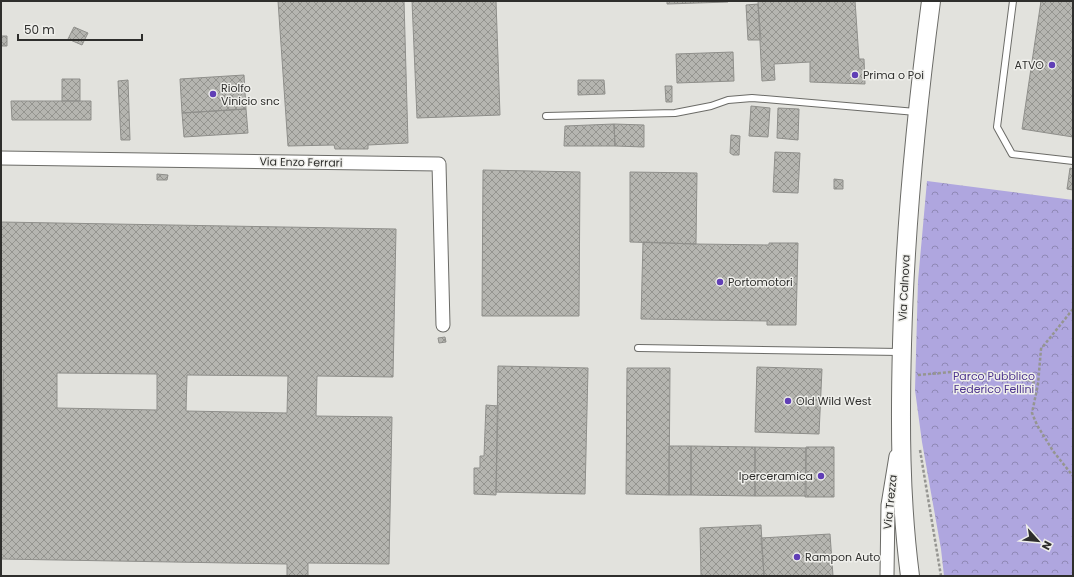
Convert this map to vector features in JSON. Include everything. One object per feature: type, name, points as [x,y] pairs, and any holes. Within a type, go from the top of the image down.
[{"type":"main road","name":"Via Calnova","points":[[910,576],[906,548],[900,428],[904,280],[910,186],[917,112],[931,1]]},
{"type":"street","name":"Via Enzo Ferrari","points":[[1,158],[440,164],[443,325]]},
{"type":"street","name":"Via Trezza","points":[[886,576],[888,505],[900,428]]},
{"type":"lane","points":[[1013,1],[997,127],[1012,154],[1073,161]]},
{"type":"lane","points":[[546,116],[675,113],[710,106],[728,100],[752,98],[917,112]]},
{"type":"lane","points":[[638,348],[902,352]]},
{"type":"path","points":[[1073,309],[1042,349],[1038,384],[1032,413],[1053,451],[1073,476]]},
{"type":"path","points":[[915,375],[952,372],[999,375],[1028,380],[1038,384]]},
{"type":"path","points":[[920,449],[941,576]]},
{"type":"green space","name":"Parco Pubblico Federico Fellini","points":[[927,181],[1073,200],[1073,576],[944,576],[915,390],[918,281]]},
{"type":"building","points":[[278,1],[404,1],[408,143],[368,145],[368,149],[335,149],[334,145],[288,146]]},
{"type":"building","points":[[412,1],[496,1],[500,115],[417,118]]},
{"type":"building","points":[[667,1],[728,1],[728,2],[667,4]]},
{"type":"building","points":[[758,1],[855,1],[859,59],[864,59],[865,84],[810,82],[810,62],[774,64],[775,80],[762,81]]},
{"type":"building","name":"ATVO","points":[[1041,1],[1073,1],[1073,137],[1022,129]]},
{"type":"building","points":[[758,4],[761,40],[748,40],[746,5]]},
{"type":"building","points":[[74,27],[88,33],[82,45],[68,39]]},
{"type":"building","points":[[1,36],[7,36],[7,46],[1,46]]},
{"type":"building","points":[[733,52],[734,81],[677,83],[676,54]]},
{"type":"building","name":"Riolfo Vinicio snc","points":[[244,75],[246,109],[182,113],[180,79]]},
{"type":"building","points":[[62,79],[80,79],[80,101],[62,101]]},
{"type":"building","points":[[128,80],[130,140],[121,140],[118,81]]},
{"type":"building","points":[[578,80],[604,80],[605,94],[578,95]]},
{"type":"building","points":[[665,86],[672,86],[672,102],[666,102]]},
{"type":"building","points":[[11,101],[91,101],[91,120],[12,120]]},
{"type":"building","points":[[751,106],[770,108],[768,137],[749,136]]},
{"type":"building","points":[[778,108],[799,109],[798,140],[777,138]]},
{"type":"building","points":[[246,109],[248,133],[184,137],[182,113]]},
{"type":"building","points":[[614,124],[615,146],[564,146],[565,126]]},
{"type":"building","points":[[614,124],[644,125],[644,147],[615,146]]},
{"type":"building","points":[[731,135],[740,136],[739,155],[733,155],[730,153]]},
{"type":"building","points":[[775,152],[800,153],[798,193],[773,192]]},
{"type":"building","points":[[1070,168],[1073,169],[1073,190],[1067,189]]},
{"type":"building","points":[[483,170],[580,172],[579,316],[482,316]]},
{"type":"building","points":[[630,172],[697,173],[696,244],[630,242]]},
{"type":"building","points":[[157,174],[168,175],[167,180],[157,180]]},
{"type":"building","points":[[834,179],[843,180],[843,189],[834,189]]},
{"type":"building","points":[[1,222],[396,229],[393,377],[317,376],[316,416],[392,417],[389,564],[308,563],[308,576],[287,576],[287,564],[1,559],[3,370],[1,370]],"holes":[[[57,373],[157,374],[157,410],[57,408]],[[187,375],[288,376],[287,413],[186,411]]]},
{"type":"building","name":"Portomotori","points":[[643,242],[769,245],[769,243],[798,243],[796,325],[767,325],[767,321],[641,319]]},
{"type":"building","points":[[445,337],[446,342],[439,343],[438,338]]},
{"type":"building","points":[[498,366],[588,368],[585,494],[496,492]]},
{"type":"building","name":"Old Wild West","points":[[757,367],[822,369],[819,434],[755,432]]},
{"type":"building","points":[[627,368],[670,368],[669,495],[626,494]]},
{"type":"building","points":[[486,405],[498,406],[496,495],[474,494],[474,468],[480,468],[480,456],[484,456]]},
{"type":"building","points":[[669,446],[691,446],[691,495],[669,495]]},
{"type":"building","points":[[691,446],[755,447],[755,496],[691,495]]},
{"type":"building","points":[[755,447],[806,448],[806,496],[755,496]]},
{"type":"building","points":[[806,447],[834,447],[834,497],[805,497]]},
{"type":"building","points":[[761,525],[764,576],[701,576],[700,528]]},
{"type":"building","name":"Rampon Auto","points":[[830,534],[833,576],[764,576],[761,538]]},
{"type":"place","name":"ATVO","points":[[1052,65]]},
{"type":"place","name":"Prima o Poi","points":[[855,75]]},
{"type":"place","name":"Riolfo Vinicio snc","points":[[213,94]]},
{"type":"place","name":"Portomotori","points":[[720,282]]},
{"type":"place","name":"Old Wild West","points":[[788,401]]},
{"type":"place","name":"Iperceramica","points":[[821,476]]},
{"type":"place","name":"Rampon Auto","points":[[797,557]]}]
